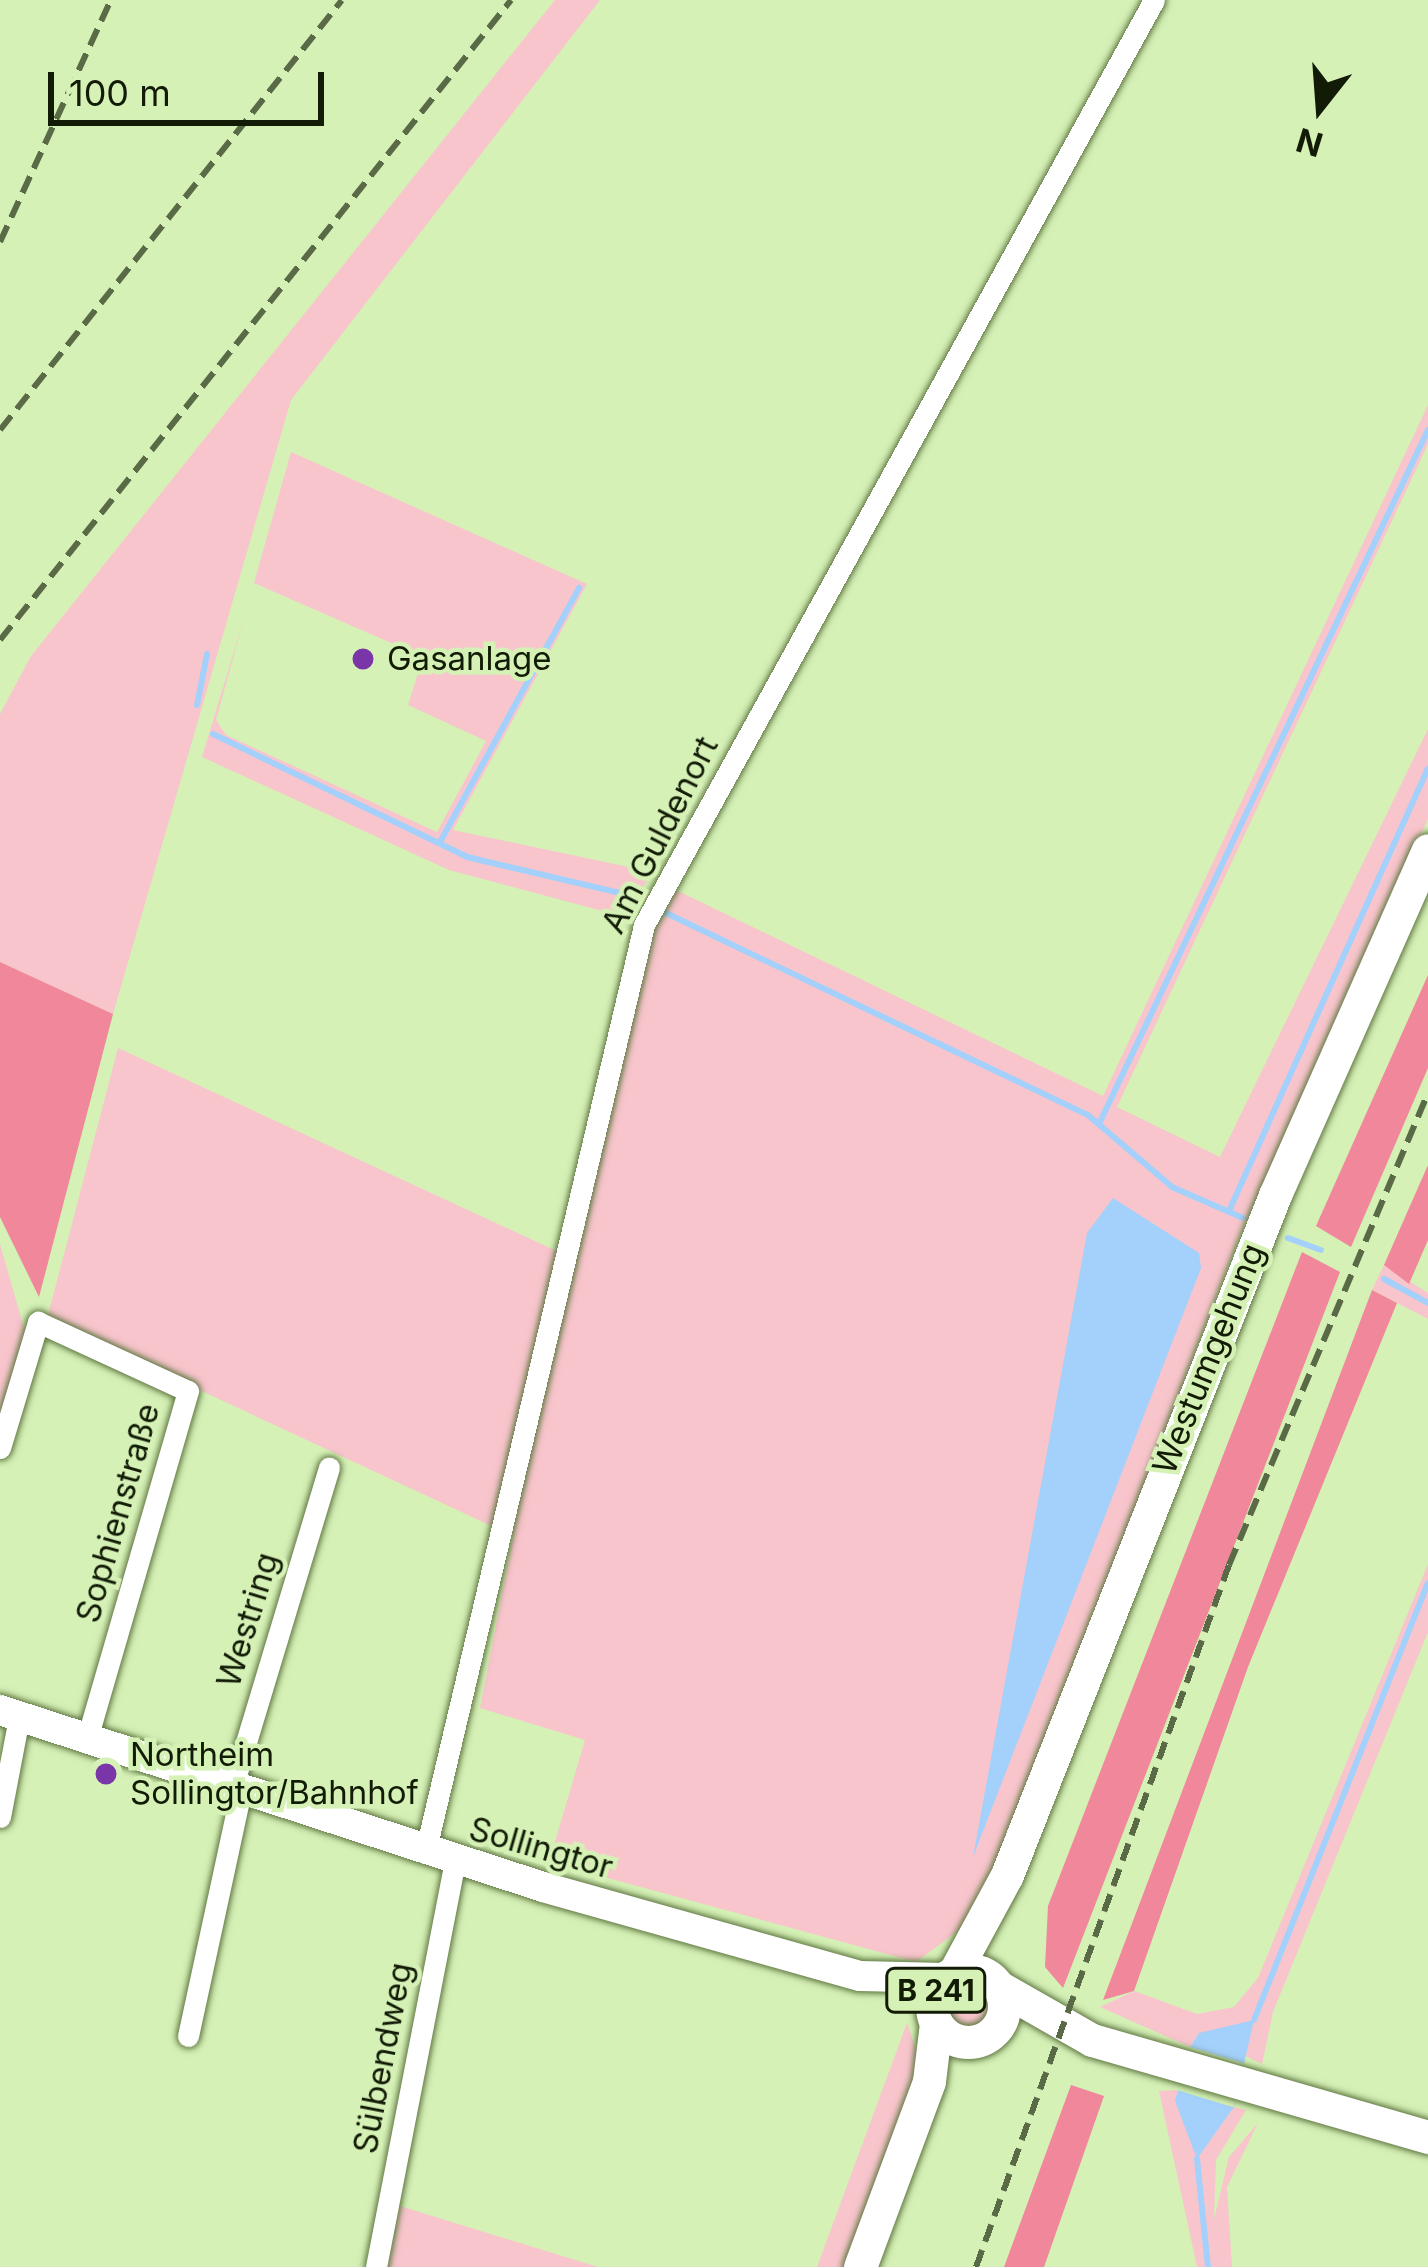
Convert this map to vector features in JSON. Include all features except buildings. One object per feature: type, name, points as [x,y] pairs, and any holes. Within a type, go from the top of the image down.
[{"type":"main road","name":"Westumgehung","points":[[950,1976],[1007,1874],[1275,1195],[1428,850]]},
{"type":"main road","name":"Sollingtor","points":[[9,1714],[235,1794],[860,1976],[935,2019]]},
{"type":"main road","name":"Westumgehung","points":[[997,1985],[1007,1874]]},
{"type":"main road","name":"Sollingtor","points":[[860,1976],[950,1976]]},
{"type":"main road","name":"B 241","points":[[860,2267],[915,2123],[935,2019],[950,1976],[997,1985],[1092,2040],[1428,2137]]},
{"type":"main road","name":"B 241","points":[[915,2123],[985,2036],[997,1985]]},
{"type":"main road","name":"B 241","points":[[935,2019],[985,2036],[1092,2040]]},
{"type":"street","name":"Am Guldenort","points":[[440,1857],[644,925],[1154,0]]},
{"type":"street","name":"Sophienstraße","points":[[0,1448],[38,1322],[188,1391],[86,1742]]},
{"type":"street","name":"Westring","points":[[188,2036],[235,1794],[329,1467]]},
{"type":"street","points":[[0,1817],[9,1714]]},
{"type":"street","name":"Sülbendweg","points":[[376,2267],[440,1857]]},
{"type":"shaded area","points":[[555,0],[600,0],[291,400],[113,1014],[0,962],[0,714],[31,656]]},
{"type":"shaded area","points":[[1428,405],[1428,444],[1117,1107],[1220,1157],[1428,729],[1428,819],[1239,1237],[978,1916],[916,1962],[549,1862],[585,1740],[480,1708],[513,1536],[47,1319],[118,1048],[574,1259],[645,948],[676,890],[1103,1096]]},
{"type":"shaded area","points":[[291,452],[587,584],[453,830],[652,872],[625,917],[449,870],[202,757],[243,622],[216,720],[226,735],[437,832],[486,741],[408,705],[423,657],[254,583]]},
{"type":"shaded area","points":[[0,962],[113,1014],[39,1297],[0,1217]]},
{"type":"shaded area","points":[[1428,975],[1428,1068],[1351,1247],[1316,1226]]},
{"type":"shaded area","points":[[1428,1165],[1428,1240],[1409,1284],[1384,1265]]},
{"type":"shaded area","points":[[0,1244],[26,1335],[0,1417]]},
{"type":"shaded area","points":[[1302,1252],[1340,1272],[1063,1988],[1045,1967],[1048,1906]]},
{"type":"shaded area","points":[[1384,1265],[1428,1293],[1428,1319],[1372,1290]]},
{"type":"shaded area","points":[[1372,1290],[1397,1303],[1248,1667],[1134,1991],[1103,2000]]},
{"type":"shaded area","points":[[1428,1564],[1428,1632],[1273,2012],[1262,2064],[1199,2033],[1190,2047],[1100,2007],[1134,1991],[1197,2014],[1234,2007],[1258,1978]]},
{"type":"shaded area","points":[[968,1979],[987,1987],[995,2006],[987,2025],[968,2033],[949,2025],[941,2006],[949,1987]]},
{"type":"shaded area","points":[[907,2023],[922,2066],[849,2267],[817,2267]]},
{"type":"shaded area","points":[[1071,2085],[1104,2096],[1044,2267],[1004,2267]]},
{"type":"shaded area","points":[[1177,2090],[1197,2158],[1234,2107],[1246,2110],[1216,2160],[1214,2219],[1229,2157],[1258,2123],[1227,2187],[1232,2267],[1197,2267],[1159,2091]]},
{"type":"shaded area","points":[[400,2206],[598,2267],[388,2267]]},
{"type":"water","points":[[1113,1198],[1199,1253],[1201,1268],[973,1857],[1087,1233]]},
{"type":"water","points":[[1254,2020],[1234,2107],[1197,2159],[1175,2101],[1190,2047],[1199,2033]]},
{"type":"pier","points":[[1190,2047],[1246,2064],[1233,2107],[1177,2090]]},
{"type":"waterway","points":[[1099,1124],[1428,430]]},
{"type":"waterway","points":[[440,842],[579,588]]},
{"type":"waterway","points":[[197,705],[207,654]]},
{"type":"waterway","points":[[213,734],[467,857],[633,896]]},
{"type":"waterway","points":[[1229,1211],[1428,769]]},
{"type":"waterway","points":[[666,913],[1089,1116],[1172,1187],[1243,1218]]},
{"type":"waterway","points":[[1288,1238],[1321,1250]]},
{"type":"waterway","points":[[1384,1279],[1428,1303]]},
{"type":"waterway","points":[[1254,2020],[1428,1583]]},
{"type":"waterway","points":[[1197,2159],[1208,2267]]},
{"type":"railway","points":[[0,242],[111,0]]},
{"type":"railway","points":[[0,430],[342,0]]},
{"type":"railway","points":[[0,640],[511,0]]},
{"type":"railway","points":[[976,2267],[1229,1565],[1428,1093]]},
{"type":"place","name":"Gasanlage","points":[[363,659]]},
{"type":"place","name":"Northeim Sollingtor/Bahnhof","points":[[106,1774]]}]
